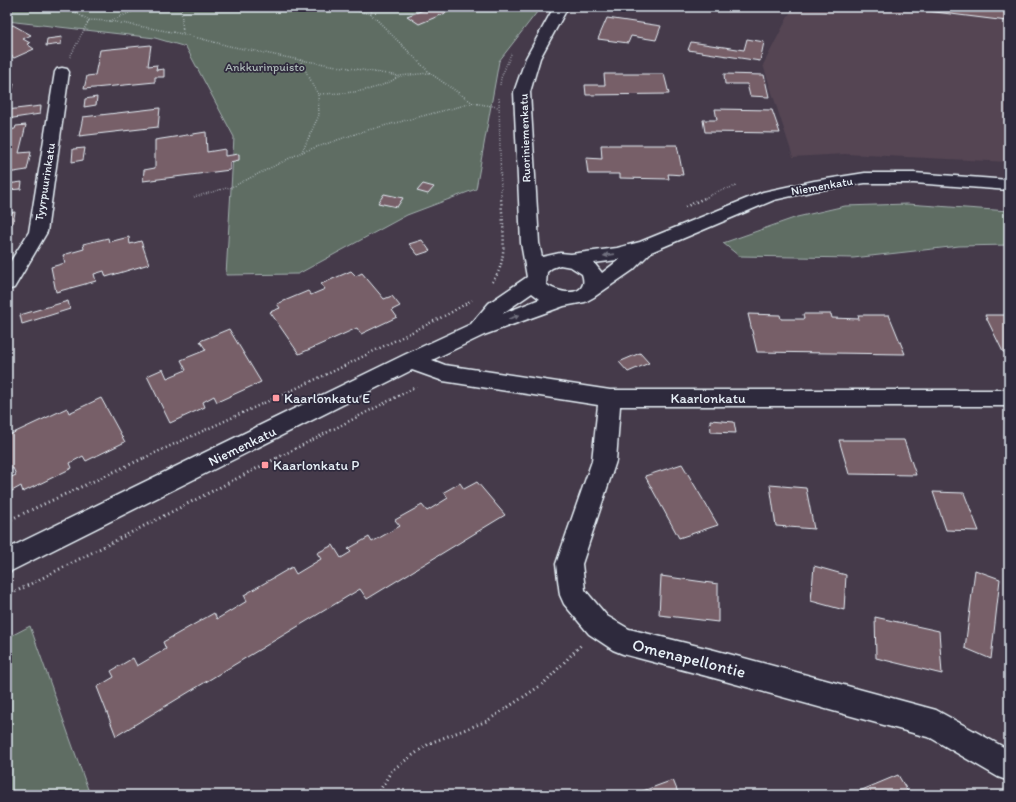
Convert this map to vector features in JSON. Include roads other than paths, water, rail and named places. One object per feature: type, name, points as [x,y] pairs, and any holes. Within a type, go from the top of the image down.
[{"type":"street","name":"Ruoriniemenkatu","points":[[535,277],[530,243],[522,92],[526,71],[537,47],[561,7]]},
{"type":"street","name":"Tyyrpuurinkatu","points":[[7,283],[38,232],[62,72]]},
{"type":"street","name":"Niemenkatu","points":[[566,259],[617,254],[645,247],[769,196],[814,186],[865,178],[914,178],[1009,185]]},
{"type":"street","points":[[530,229],[544,245],[566,259],[587,267],[592,272],[594,284],[583,296],[572,299],[560,299],[544,293],[538,288],[535,277],[541,266],[549,261],[566,259]]},
{"type":"street","name":"Niemenkatu","points":[[590,290],[626,264],[645,247]]},
{"type":"street","name":"Niemenkatu","points":[[477,330],[496,308],[535,277]]},
{"type":"street","name":"Niemenkatu","points":[[7,562],[411,361],[477,330],[510,319],[560,299]]},
{"type":"street","name":"Kaarlonkatu","points":[[411,361],[444,373],[610,398],[1009,398]]},
{"type":"street","name":"Omenapellontie","points":[[610,398],[604,461],[569,564],[573,595],[598,625],[623,641],[714,664],[936,725],[1009,766]]},
{"type":"place","name":"Kaarlonkatu E","points":[[276,398]]},
{"type":"place","name":"Kaarlonkatu P","points":[[265,465]]},
{"type":"park label","name":"Ankkurinpuisto","points":[[265,67]]}]
